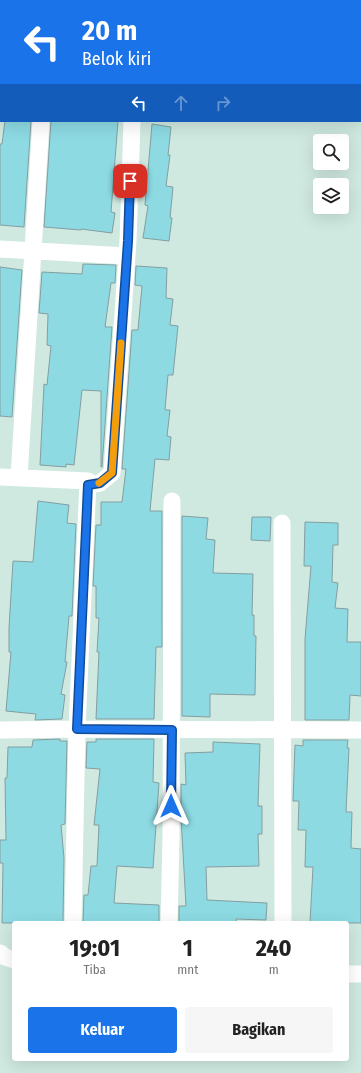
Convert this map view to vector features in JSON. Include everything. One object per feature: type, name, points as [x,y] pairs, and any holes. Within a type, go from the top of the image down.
[{"type":"street","points":[[19,477],[41,122]]},
{"type":"street","points":[[88,485],[100,483],[112,473],[127,256],[132,122]]},
{"type":"street","points":[[0,249],[127,256]]},
{"type":"street","points":[[0,477],[88,481],[77,729],[73,921]]},
{"type":"street","points":[[169,921],[172,730],[172,500]]},
{"type":"street","points":[[282,523],[281,729],[283,921]]},
{"type":"street","points":[[0,730],[361,730]]},
{"type":"street","points":[[0,953],[5,957],[12,959]]},
{"type":"street","points":[[349,974],[361,974]]},
{"type":"building","points":[[5,122],[31,122],[24,227],[0,225],[0,144],[2,144]]},
{"type":"building","points":[[51,122],[118,122],[111,212],[115,213],[112,233],[81,229],[44,227]]},
{"type":"building","points":[[152,124],[171,127],[168,155],[170,155],[166,186],[173,187],[170,218],[172,218],[169,241],[143,238],[148,206],[145,205]]},
{"type":"building","points":[[83,264],[116,265],[115,283],[111,283],[105,327],[112,327],[102,467],[101,391],[82,390],[74,465],[66,464],[66,467],[40,465],[44,384],[47,385],[51,346],[47,345],[48,314],[39,313],[42,272],[82,274]]},
{"type":"building","points":[[136,266],[167,268],[166,298],[173,299],[170,325],[178,326],[173,375],[168,375],[165,410],[170,410],[167,436],[171,437],[169,460],[155,459],[150,511],[162,511],[162,647],[156,647],[154,719],[96,719],[99,618],[96,618],[96,586],[93,586],[96,525],[101,525],[101,502],[122,502],[126,469],[122,469],[132,330],[138,330],[142,286],[135,285]]},
{"type":"building","points":[[0,267],[22,270],[12,417],[0,416]]},
{"type":"building","points":[[38,501],[69,505],[67,523],[76,524],[72,616],[69,616],[65,662],[67,662],[61,694],[65,695],[62,719],[35,720],[36,714],[6,711],[11,652],[9,652],[9,628],[13,561],[33,562]]},
{"type":"building","points":[[182,516],[208,518],[206,539],[215,540],[213,573],[253,574],[252,615],[254,615],[254,636],[256,636],[255,695],[210,694],[210,717],[182,716]]},
{"type":"building","points":[[252,517],[271,517],[270,541],[251,540]]},
{"type":"building","points":[[305,522],[338,523],[338,545],[333,545],[332,582],[338,583],[335,608],[348,609],[347,642],[361,642],[361,696],[350,695],[349,720],[305,720],[305,639],[311,566],[304,566]]},
{"type":"building","points":[[60,739],[60,741],[67,741],[65,824],[61,825],[64,858],[63,921],[12,921],[12,923],[2,923],[3,863],[0,863],[0,840],[6,840],[5,778],[7,778],[8,747],[32,747],[33,740]]},
{"type":"building","points":[[96,739],[154,739],[153,782],[159,783],[153,868],[117,866],[114,903],[159,905],[159,921],[83,921],[84,895],[88,895],[91,866],[97,866],[99,825],[94,825],[100,769],[86,768],[87,742],[96,742]]},
{"type":"building","points":[[303,740],[348,740],[347,748],[349,748],[346,812],[352,812],[351,848],[361,849],[361,923],[349,923],[349,921],[310,921],[313,867],[305,867],[306,830],[298,830],[299,801],[293,801],[295,745],[303,746]]},
{"type":"building","points":[[213,742],[260,744],[258,806],[262,806],[262,834],[258,834],[259,866],[206,867],[207,900],[267,903],[266,920],[236,919],[236,921],[179,921],[179,906],[186,906],[181,817],[181,784],[186,785],[185,753],[213,752]]},
{"type":"slow traffic","points":[[99,483],[112,473],[121,343]]},
{"type":"route","points":[[130,181],[128,241],[112,473],[100,483],[88,485],[77,729],[172,730],[171,806]]}]
